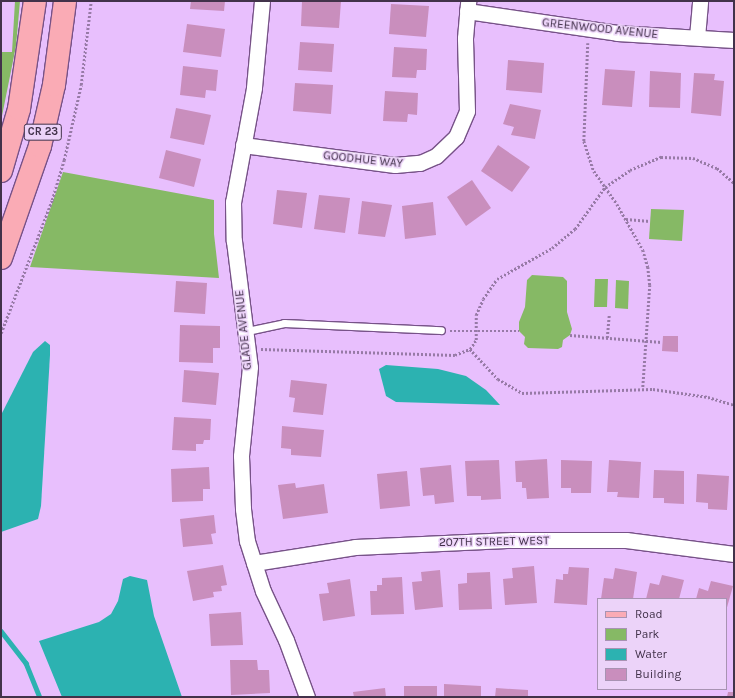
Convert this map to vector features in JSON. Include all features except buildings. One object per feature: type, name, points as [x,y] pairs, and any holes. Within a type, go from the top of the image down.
[{"type":"main road","name":"CR 23","points":[[1,171],[19,109],[35,1]]},
{"type":"main road","name":"CR 23","points":[[1,258],[40,146],[54,85],[65,1]]},
{"type":"street","name":"GLADE AVENUE","points":[[262,1],[254,88],[234,191],[233,223],[247,330],[248,349],[248,390],[241,456],[243,509],[254,563],[262,591],[286,640],[307,697]]},
{"type":"street","points":[[698,37],[700,1]]},
{"type":"street","name":"GOODHUE WAY","points":[[243,145],[395,165],[420,163],[436,156],[456,137],[467,111],[465,38],[468,6]]},
{"type":"street","name":"GREENWOOD AVENUE","points":[[468,6],[589,30],[734,40]]},
{"type":"street","name":"207TH STREET WEST","points":[[254,563],[355,548],[517,540],[626,540],[734,554]]},
{"type":"lane","points":[[247,330],[284,322],[441,330]]},
{"type":"path","points":[[1,333],[52,200],[64,160],[81,84],[91,1]]},
{"type":"path","points":[[589,30],[583,133],[594,171],[606,187],[643,250],[648,267],[647,340],[643,389]]},
{"type":"path","points":[[248,349],[455,356],[470,349],[476,340],[476,315],[482,298],[497,279],[558,243],[575,229],[606,187],[630,170],[661,157],[693,158],[717,168],[734,183]]},
{"type":"path","points":[[625,219],[650,221]]},
{"type":"path","points":[[607,338],[609,314]]},
{"type":"path","points":[[441,330],[477,332],[519,331]]},
{"type":"path","points":[[570,335],[662,342]]},
{"type":"path","points":[[470,349],[498,379],[522,393],[643,389],[708,397],[734,405]]},
{"type":"green space","points":[[15,1],[20,1],[16,46],[1,121],[1,52],[12,52]]},
{"type":"green space","points":[[63,172],[214,200],[214,234],[219,278],[30,267]]},
{"type":"green space","points":[[651,209],[684,210],[682,241],[649,239]]},
{"type":"green space","points":[[532,275],[563,277],[567,281],[567,312],[572,329],[570,335],[563,340],[562,347],[558,349],[528,348],[524,344],[525,337],[519,331],[519,322],[525,307],[527,280]]},
{"type":"green space","points":[[595,279],[608,279],[607,307],[594,307]]},
{"type":"green space","points":[[616,280],[629,281],[628,309],[615,308]]},
{"type":"water","points":[[45,341],[50,345],[50,355],[41,506],[38,519],[1,532],[1,415],[33,352]]},
{"type":"water","points":[[386,365],[438,369],[466,376],[486,390],[500,405],[396,402],[386,396],[379,369]]},
{"type":"water","points":[[130,576],[147,580],[154,616],[182,697],[62,697],[39,641],[99,622],[111,614],[118,601],[123,579]]},
{"type":"waterway","points":[[1,631],[26,663],[40,697]]}]
